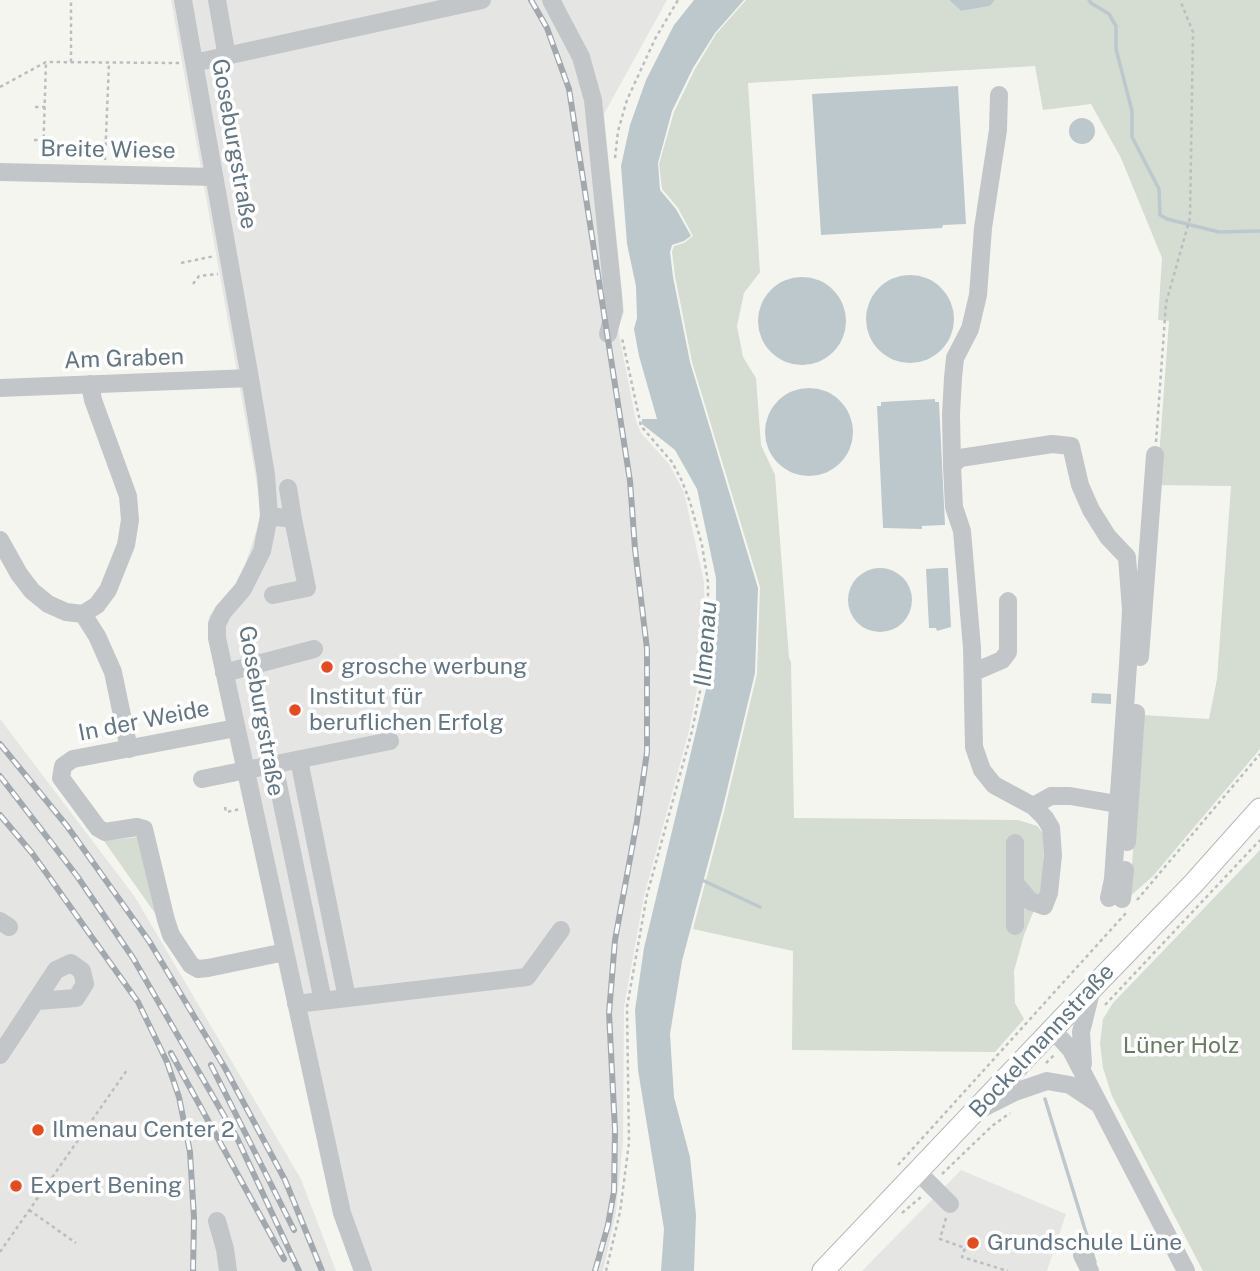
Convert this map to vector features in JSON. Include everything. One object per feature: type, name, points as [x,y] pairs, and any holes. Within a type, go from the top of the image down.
[{"type":"main road","name":"Bockelmannstraße","points":[[823,1271],[908,1169],[976,1111],[1193,884],[1260,809]]},
{"type":"street","name":"Goseburgstraße","points":[[183,0],[250,378],[270,516],[262,551],[253,571],[217,624],[224,673],[342,1213],[363,1271]]},
{"type":"street","points":[[216,0],[226,57]]},
{"type":"street","points":[[194,64],[453,3],[482,0]]},
{"type":"street","points":[[551,0],[581,57],[593,100],[615,332]]},
{"type":"street","points":[[999,95],[998,130],[983,228],[978,295],[970,329],[955,358],[952,467],[954,506],[962,531],[974,672],[974,747],[982,770],[994,785],[1033,806],[1051,828],[1053,855],[1049,893],[1044,906],[1030,901],[1015,883]]},
{"type":"street","name":"Breite Wiese","points":[[0,172],[214,177]]},
{"type":"street","name":"Am Graben","points":[[0,388],[250,378]]},
{"type":"street","points":[[0,540],[19,574],[32,591],[48,604],[66,612],[83,614],[97,605],[108,590],[126,545],[130,520],[128,496],[93,400],[90,384]]},
{"type":"street","points":[[952,467],[960,458],[1052,444],[1071,446],[1080,485],[1090,510],[1108,537],[1127,558],[1130,610],[1128,665],[1113,879],[1124,903]]},
{"type":"street","points":[[1124,903],[1154,455]]},
{"type":"street","points":[[273,595],[307,588],[288,488]]},
{"type":"street","points":[[270,516],[293,519]]},
{"type":"street","points":[[974,672],[1002,660],[1008,652],[1008,601]]},
{"type":"street","points":[[83,614],[97,636],[113,672],[129,749]]},
{"type":"street","points":[[224,673],[314,649]]},
{"type":"street","name":"In der Weide","points":[[236,728],[73,759],[63,766],[61,779],[97,828],[105,832],[137,827],[144,829],[169,927],[191,965],[198,969],[208,968],[285,952]]},
{"type":"street","points":[[202,779],[390,741]]},
{"type":"street","points":[[299,760],[347,998]]},
{"type":"street","points":[[274,765],[323,1000]]},
{"type":"street","points":[[1033,806],[1051,796],[1088,798],[1117,804]]},
{"type":"street","points":[[1015,843],[1015,926]]},
{"type":"street","points":[[296,1004],[527,976],[561,930]]},
{"type":"street","points":[[1084,1074],[1081,1032],[1093,987]]},
{"type":"street","points":[[0,1055],[37,1001]]},
{"type":"street","points":[[1052,1029],[1071,1050],[1186,1271]]},
{"type":"street","points":[[976,1111],[1015,1092],[1047,1082],[1070,1086],[1099,1104]]},
{"type":"street","points":[[908,1169],[933,1184],[950,1205]]},
{"type":"street","points":[[217,1221],[228,1271]]},
{"type":"path","points":[[71,0],[71,62]]},
{"type":"path","points":[[615,160],[618,131],[627,100],[655,39],[678,0]]},
{"type":"path","points":[[1154,455],[1166,303],[1190,218],[1193,32],[1180,0]]},
{"type":"path","points":[[43,173],[46,62]]},
{"type":"path","points":[[0,87],[46,62],[194,64]]},
{"type":"path","points":[[105,174],[104,142],[109,63]]},
{"type":"path","points":[[35,107],[45,107]]},
{"type":"path","points":[[34,140],[44,140]]},
{"type":"path","points":[[181,263],[220,255]]},
{"type":"path","points":[[193,284],[199,276],[223,273]]},
{"type":"path","points":[[606,1271],[620,1212],[629,1143],[627,1007],[647,895],[701,691],[708,623],[708,582],[702,545],[690,502],[672,462],[641,426],[615,332]]},
{"type":"path","points":[[908,1169],[1048,1000],[1124,903],[1260,754]]},
{"type":"path","points":[[225,807],[226,812],[253,806]]},
{"type":"path","points":[[1099,1012],[1260,839]]},
{"type":"path","points":[[0,1252],[127,1070]]},
{"type":"path","points":[[30,1194],[37,1199]]},
{"type":"path","points":[[950,1205],[940,1239],[965,1248],[962,1256],[995,1269],[1008,1271]]},
{"type":"path","points":[[29,1210],[76,1243]]},
{"type":"shaded area","points":[[171,0],[667,0],[604,114],[624,312],[618,329],[636,421],[641,433],[669,464],[684,492],[704,582],[705,624],[689,731],[644,896],[624,1007],[623,1142],[616,1212],[603,1271],[362,1271],[329,1184],[209,616],[240,580],[262,513]]},
{"type":"shaded area","points":[[694,0],[744,0],[715,33],[693,68],[672,111],[658,163],[660,190],[676,209],[691,236],[672,245],[670,252],[673,277],[690,362],[758,588],[755,673],[682,961],[670,1034],[674,1097],[690,1157],[696,1215],[694,1271],[661,1271],[664,1229],[638,1070],[635,1010],[644,948],[707,685],[716,628],[716,578],[697,489],[675,450],[642,424],[642,419],[657,419],[634,329],[637,318],[636,286],[627,244],[621,166],[630,125],[646,80],[674,25]]},
{"type":"shaded area","points":[[949,0],[995,0],[990,6],[961,11]]},
{"type":"shaded area","points":[[958,86],[966,224],[943,225],[942,228],[821,235],[812,94]]},
{"type":"shaded area","points":[[1082,118],[1091,122],[1095,131],[1091,140],[1082,144],[1073,140],[1069,131],[1073,122]]},
{"type":"shaded area","points":[[910,275],[927,279],[941,288],[950,302],[954,319],[950,336],[941,350],[927,359],[910,363],[893,359],[879,350],[870,336],[866,319],[870,302],[879,288],[893,279]]},
{"type":"shaded area","points":[[802,277],[819,281],[833,290],[842,304],[846,321],[842,338],[833,352],[819,361],[802,365],[785,361],[771,352],[762,338],[758,321],[762,304],[771,290],[785,281]]},
{"type":"shaded area","points":[[809,388],[826,392],[840,401],[849,415],[853,432],[849,449],[840,463],[826,472],[809,476],[792,472],[778,463],[769,449],[765,432],[769,415],[778,401],[792,392]]},
{"type":"shaded area","points":[[935,399],[935,402],[939,402],[945,525],[922,526],[922,529],[883,528],[877,406],[881,406],[881,402]]},
{"type":"shaded area","points":[[874,568],[886,568],[903,577],[910,588],[910,612],[903,623],[886,632],[874,632],[862,627],[853,618],[848,606],[848,594],[853,582],[862,573]]},
{"type":"shaded area","points":[[948,568],[951,627],[937,631],[936,628],[929,628],[926,569]]},
{"type":"shaded area","points":[[1092,693],[1111,694],[1111,704],[1091,703]]},
{"type":"shaded area","points":[[0,719],[135,897],[301,1179],[336,1271],[0,1271]]},
{"type":"shaded area","name":"Grundschule Lüne","points":[[961,1170],[1066,1214],[1047,1271],[862,1271]]},
{"type":"green space","points":[[746,0],[949,0],[961,11],[990,6],[995,0],[1260,0],[1260,749],[1153,876],[1127,899],[1132,866],[1141,715],[1209,719],[1217,679],[1231,486],[1157,485],[1169,321],[1158,320],[1162,258],[1121,158],[1091,104],[1043,110],[1035,66],[748,83],[760,272],[744,293],[737,326],[743,357],[756,378],[761,445],[775,475],[791,662],[794,818],[1018,820],[1037,826],[1044,834],[1043,888],[1024,935],[1014,971],[1015,1003],[1024,1019],[995,1052],[792,1050],[793,951],[693,929],[757,674],[760,587],[692,362],[675,276],[672,252],[674,246],[693,236],[678,208],[662,189],[659,164],[674,112],[695,69],[716,34]]},
{"type":"green space","points":[[138,837],[159,919],[104,841]]},
{"type":"green space","name":"Lüner Holz","points":[[1260,850],[1260,1271],[1203,1271],[1112,1096],[1103,1068],[1100,1043],[1103,1019],[1113,1003]]},
{"type":"waterway","points":[[1089,0],[1109,14],[1116,26],[1116,49],[1132,111],[1132,137],[1159,189],[1160,215],[1219,232],[1260,231]]},
{"type":"waterway","points":[[702,880],[760,907]]},
{"type":"waterway","points":[[1045,1099],[1095,1262]]},
{"type":"railway","points":[[531,0],[547,28],[569,89],[630,481],[647,649],[647,752],[615,940],[609,1013],[615,1130],[614,1191],[595,1271]]},
{"type":"railway","points":[[0,744],[67,826],[149,941],[225,1068],[285,1180],[322,1271]]},
{"type":"railway","points":[[0,776],[77,876],[133,958],[237,1138],[299,1271]]},
{"type":"railway","points":[[0,815],[32,853],[138,1002],[167,1062],[179,1097],[190,1152],[194,1218],[193,1271]]},
{"type":"railway","points":[[171,1053],[284,1259]]},
{"type":"railway","points":[[211,1065],[294,1230]]},
{"type":"place","name":"grosche werbung","points":[[327,667]]},
{"type":"place","name":"Institut für beruflichen Erfolg","points":[[295,710]]},
{"type":"place","name":"Ilmenau Center 2","points":[[38,1130]]},
{"type":"place","name":"Expert Bening","points":[[16,1186]]},
{"type":"place","name":"Grundschule Lüne","points":[[973,1243]]},
{"type":"water label","name":"Ilmenau","points":[[706,644]]}]
